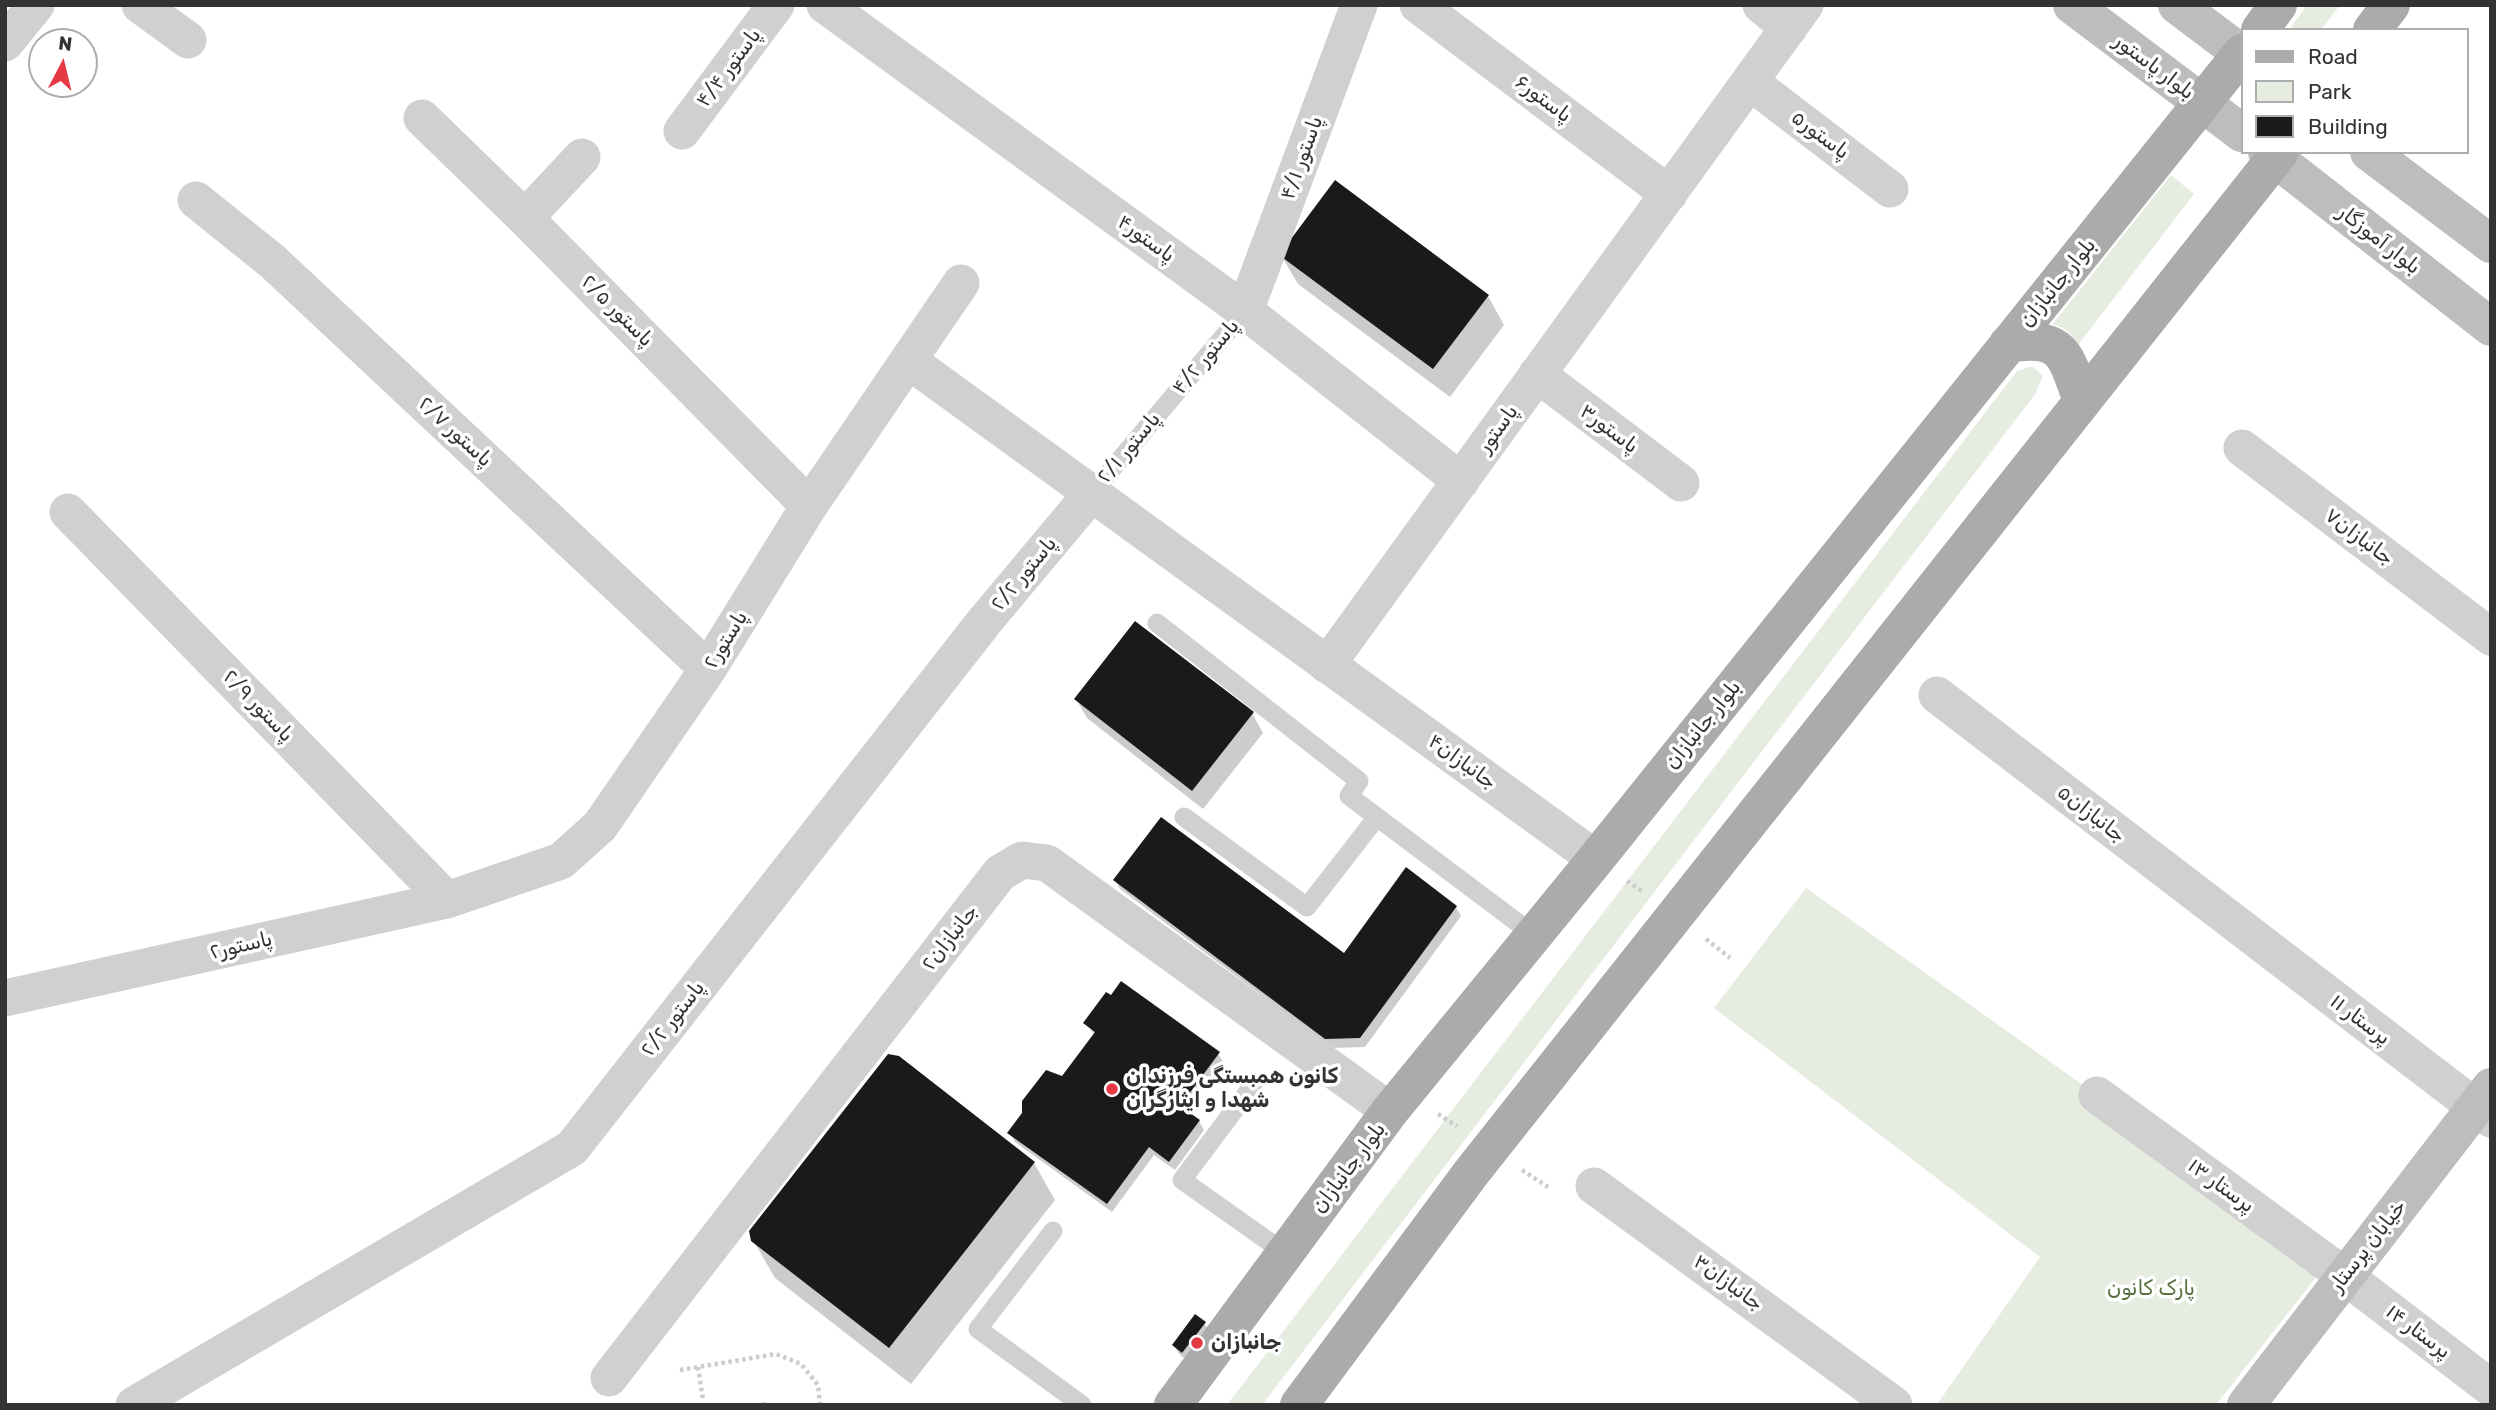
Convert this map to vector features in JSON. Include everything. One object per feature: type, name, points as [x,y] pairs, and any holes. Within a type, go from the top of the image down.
[{"type":"main road","points":[[2261,28],[2278,5]]},
{"type":"main road","points":[[2374,28],[2391,5]]},
{"type":"main road","name":"بلوار جانبازان","points":[[1173,1405],[1390,1111],[1596,859],[2240,57]]},
{"type":"main road","points":[[1299,1405],[1477,1165],[2082,401],[2274,154]]},
{"type":"main road","points":[[2008,344],[2034,340],[2061,352],[2071,370],[2082,401]]},
{"type":"street","points":[[5,43],[36,5]]},
{"type":"street","points":[[140,5],[188,40]]},
{"type":"street","name":"پاستور ۴/۴","points":[[682,131],[776,5]]},
{"type":"street","name":"پاستور۴","points":[[825,5],[1245,312],[1461,481]]},
{"type":"street","name":"پاستور ۴/۱","points":[[1245,312],[1359,5]]},
{"type":"street","name":"پاستور۶","points":[[1418,5],[1669,194]]},
{"type":"street","name":"بلوار پاستور","points":[[2072,5],[2203,103]]},
{"type":"street","points":[[2177,5],[2240,52]]},
{"type":"street","name":"پاستور","points":[[1328,664],[1750,82],[1785,13]]},
{"type":"street","name":"پاستور۵","points":[[1750,82],[1890,189]]},
{"type":"street","points":[[2203,103],[2240,131]]},
{"type":"street","name":"پاستور ۲/۵","points":[[422,118],[525,218],[809,506]]},
{"type":"street","name":"بلوار آموزگار","points":[[2274,154],[2491,327]]},
{"type":"street","points":[[2372,154],[2491,244]]},
{"type":"street","points":[[525,218],[582,157]]},
{"type":"street","name":"پاستور ۲/۷","points":[[196,200],[272,261],[708,669]]},
{"type":"street","name":"پاستور۲","points":[[5,998],[447,900],[561,861],[600,826],[708,669],[809,506],[961,283]]},
{"type":"street","points":[[909,362],[1328,664]]},
{"type":"street","name":"پاستور۳","points":[[1537,374],[1681,483]]},
{"type":"street","name":"جانبازان۷","points":[[2242,448],[2483,631]]},
{"type":"street","name":"پاستور ۲/۲","points":[[134,1405],[572,1148],[984,622],[1091,494]]},
{"type":"street","name":"پاستور ۲/۹","points":[[68,512],[447,900]]},
{"type":"street","name":"جانبازان۴","points":[[1328,664],[1596,859]]},
{"type":"street","name":"جانبازان۵","points":[[1937,695],[2245,932]]},
{"type":"street","name":"جانبازان۲","points":[[608,1378],[1000,873],[1022,860],[1047,863],[1390,1111]]},
{"type":"street","name":"پرستار ۱۱","points":[[2245,932],[2486,1104]]},
{"type":"street","name":"پرستار ۱۳","points":[[2097,1095],[2345,1276]]},
{"type":"street","name":"خیابان پرستار","points":[[2246,1405],[2345,1276],[2486,1104]]},
{"type":"street","name":"جانبازان۳","points":[[1594,1186],[1894,1405]]},
{"type":"street","name":"پرستار ۱۴","points":[[2345,1276],[2491,1388]]},
{"type":"lane","name":"پاستور ۴/۲","points":[[1168,403],[1245,312]]},
{"type":"lane","name":"پاستور ۲/۱","points":[[1091,494],[1168,403]]},
{"type":"lane","points":[[1157,623],[1359,781],[1349,796],[1534,935]]},
{"type":"lane","points":[[1184,817],[1307,907],[1377,817]]},
{"type":"lane","points":[[1253,1085],[1182,1180],[1285,1253]]},
{"type":"lane","points":[[1053,1231],[978,1329],[1082,1405]]},
{"type":"path","points":[[680,1370],[776,1354],[801,1364],[818,1385],[820,1405]]},
{"type":"path","points":[[698,1367],[703,1400]]},
{"type":"green space","points":[[2307,5],[2340,5],[2323,28],[2291,27]]},
{"type":"green space","points":[[2171,175],[2194,194],[2078,345],[2067,331],[2052,325]]},
{"type":"green space","points":[[2032,366],[2043,376],[2036,393],[1262,1405],[1227,1405],[2017,371]]},
{"type":"green space","name":"پارک کانون","points":[[1806,888],[2097,1095],[2317,1276],[2216,1405],[1938,1403],[2040,1257],[1714,1008]]},
{"type":"building","points":[[1335,180],[1489,295],[1433,369],[1279,255]]},
{"type":"building","points":[[1135,621],[1254,712],[1192,791],[1074,699]]},
{"type":"building","points":[[1161,817],[1344,953],[1406,867],[1457,906],[1360,1038],[1325,1039],[1113,880]]},
{"type":"building","name":"کانون همبستگی فرزندان شهدا و ایثارگران","points":[[1121,981],[1220,1052],[1180,1106],[1200,1120],[1169,1162],[1149,1147],[1107,1204],[1007,1133],[1022,1113],[1022,1101],[1046,1070],[1062,1076],[1095,1032],[1083,1023],[1106,992],[1111,995]]},
{"type":"building","points":[[888,1054],[899,1056],[1035,1162],[889,1348],[751,1241],[749,1231]]},
{"type":"building","points":[[1195,1314],[1206,1322],[1182,1353],[1172,1345]]},
{"type":"place","name":"کانون همبستگی فرزندان شهدا و ایثارگران","points":[[1112,1089]]},
{"type":"place","name":"جانبازان","points":[[1197,1343]]}]
